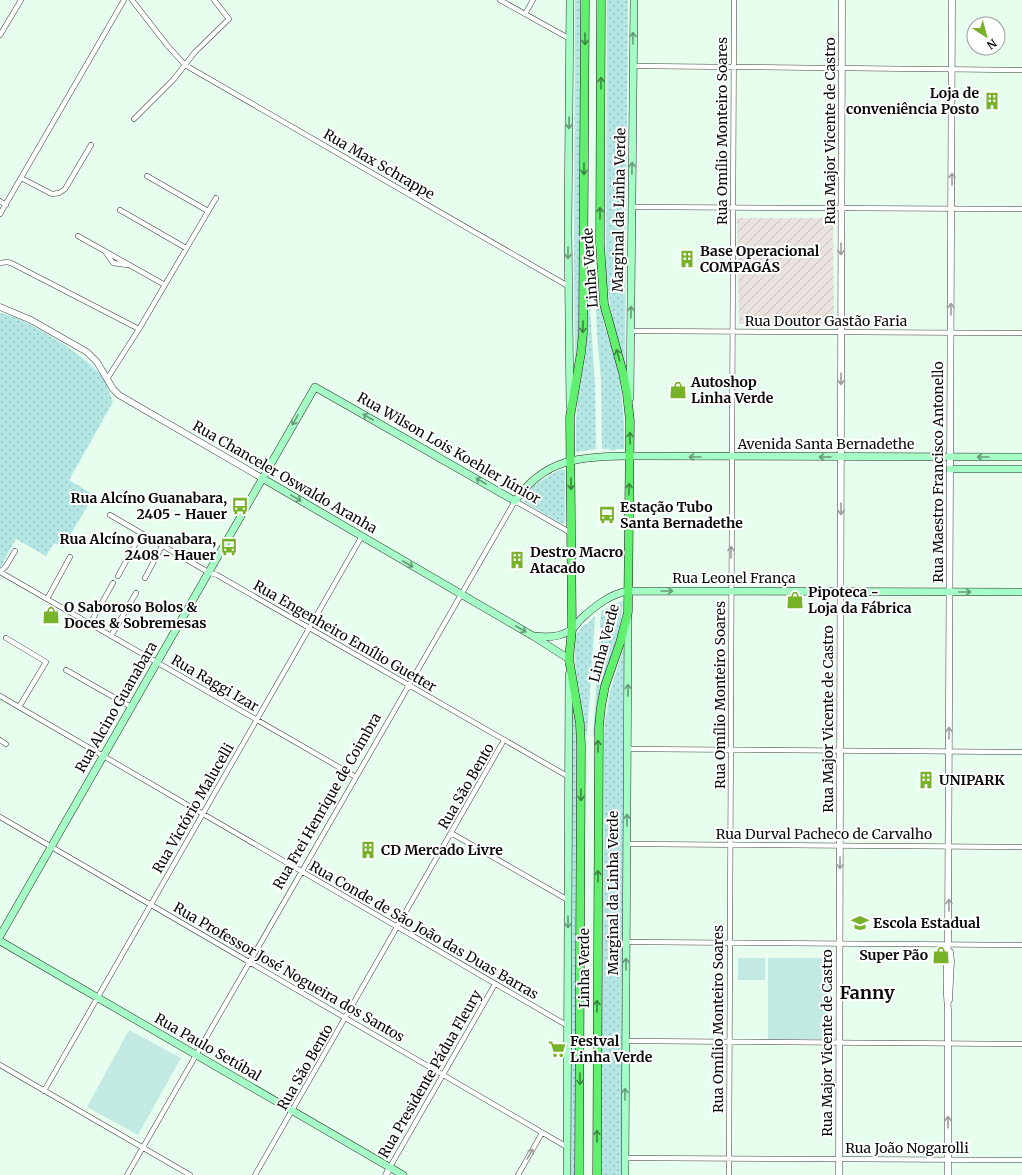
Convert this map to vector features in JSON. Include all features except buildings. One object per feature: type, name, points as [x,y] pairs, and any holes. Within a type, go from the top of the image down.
[{"type":"highway","name":"Linha Verde","points":[[579,1175],[581,739],[574,684],[569,659],[572,629],[570,417],[583,333],[585,0]]},
{"type":"highway","name":"Linha Verde","points":[[597,1175],[599,727],[604,691],[620,643],[628,612],[630,456],[630,421],[623,373],[604,304],[601,275],[601,0]]},
{"type":"main road","points":[[570,0],[568,286],[570,417]]},
{"type":"main road","name":"Marginal da Linha Verde","points":[[630,421],[634,0]]},
{"type":"main road","name":"Rua Alcino Guanabara","points":[[0,936],[315,387]]},
{"type":"main road","name":"Rua Wilson Lois Koehler Júnior","points":[[315,387],[515,501]]},
{"type":"main road","name":"Avenida Santa Bernadethe","points":[[570,460],[592,457],[630,456],[1022,457]]},
{"type":"main road","name":"Rua Frei Henrique de Coimbra","points":[[515,501],[524,489],[536,478],[553,467],[570,460]]},
{"type":"main road","points":[[950,469],[1022,469]]},
{"type":"main road","name":"Rua Chanceler Oswaldo Aranha","points":[[262,478],[533,636],[569,659]]},
{"type":"main road","name":"Rua Leonel França","points":[[533,636],[547,638],[555,637],[572,629],[600,603],[614,595],[628,591],[1022,592]]},
{"type":"main road","name":"Marginal da Linha Verde","points":[[625,1175],[628,612]]},
{"type":"main road","points":[[566,1175],[569,659]]},
{"type":"main road","name":"Rua Paulo Setúbal","points":[[0,941],[403,1175]]},
{"type":"street","points":[[0,35],[21,0]]},
{"type":"street","points":[[0,214],[124,0]]},
{"type":"street","name":"Rua Max Schrappe","points":[[132,0],[185,65],[568,286]]},
{"type":"street","points":[[134,119],[174,80],[196,52],[229,19],[214,0]]},
{"type":"street","points":[[500,0],[570,39]]},
{"type":"street","points":[[525,14],[533,0]]},
{"type":"street","name":"Rua Omílio Monteiro Soares","points":[[729,1175],[734,0]]},
{"type":"street","name":"Rua Major Vicente de Castro","points":[[839,1175],[842,0]]},
{"type":"street","name":"Rua Maestro Francisco Antonello","points":[[948,1175],[948,1010],[946,991],[946,961],[948,944],[949,846],[952,0]]},
{"type":"street","points":[[633,66],[1022,70]]},
{"type":"street","points":[[21,178],[52,194],[59,193],[64,189],[91,145]]},
{"type":"street","points":[[146,176],[208,211]]},
{"type":"street","points":[[107,379],[139,329],[216,198]]},
{"type":"street","points":[[0,201],[6,205]]},
{"type":"street","points":[[632,207],[1022,209]]},
{"type":"street","points":[[120,210],[186,248]]},
{"type":"street","points":[[78,236],[165,285]]},
{"type":"street","points":[[0,263],[11,263],[139,329]]},
{"type":"street","name":"Rua Chanceler Oswaldo Aranha","points":[[0,307],[23,316],[78,346],[97,362],[113,389],[119,395],[262,478]]},
{"type":"street","name":"Rua Doutor Gastão Faria","points":[[631,331],[1022,333]]},
{"type":"street","name":"Rua Wilson Lois Koehler Júnior","points":[[515,501],[571,533]]},
{"type":"street","name":"Rua Frei Henrique de Coimbra","points":[[127,1175],[515,501]]},
{"type":"street","name":"Rua Engenheiro Emílio Guetter","points":[[110,516],[208,572],[217,574],[569,777]]},
{"type":"street","points":[[118,576],[141,534]]},
{"type":"street","name":"Rua Victório Malucelli","points":[[44,1091],[362,536]]},
{"type":"street","points":[[144,578],[162,546]]},
{"type":"street","points":[[0,572],[6,566],[15,551]]},
{"type":"street","points":[[47,599],[70,557]]},
{"type":"street","name":"Rua Raggi Izar","points":[[0,572],[356,777]]},
{"type":"street","points":[[90,624],[113,582]]},
{"type":"street","points":[[111,636],[136,593]]},
{"type":"street","points":[[6,638],[46,662],[19,707]]},
{"type":"street","points":[[66,670],[131,707]]},
{"type":"street","name":"Rua Conde de São João das Duas Barras","points":[[0,696],[568,1026]]},
{"type":"street","points":[[0,740],[6,744]]},
{"type":"street","name":"Rua São Bento","points":[[255,1175],[504,740]]},
{"type":"street","points":[[627,749],[1022,752]]},
{"type":"street","name":"Rua Professor José Nogueira dos Santos","points":[[0,817],[567,1147]]},
{"type":"street","points":[[451,833],[568,900]]},
{"type":"street","name":"Rua Durval Pacheco de Carvalho","points":[[627,844],[1022,847]]},
{"type":"street","points":[[626,942],[1022,945]]},
{"type":"street","name":"Rua Presidente Pádua Fleury","points":[[386,1175],[495,984]]},
{"type":"street","points":[[626,1041],[1022,1044]]},
{"type":"street","points":[[0,1066],[190,1175]]},
{"type":"street","points":[[518,1175],[542,1133]]},
{"type":"street","name":"Rua João Nogarolli","points":[[625,1158],[1022,1160]]},
{"type":"shaded area","points":[[575,0],[581,0],[579,331],[575,365],[574,267]]},
{"type":"shaded area","points":[[607,0],[628,0],[625,366],[613,323],[606,278]]},
{"type":"shaded area","points":[[737,218],[833,218],[834,325],[739,324]]},
{"type":"shaded area","points":[[588,273],[595,384],[596,449],[576,452],[578,397],[586,353]]},
{"type":"shaded area","points":[[595,273],[597,273],[603,321],[617,366],[621,389],[624,449],[617,449],[613,451],[609,449],[602,449],[601,380],[597,334]]},
{"type":"shaded area","points":[[0,313],[11,316],[39,329],[83,358],[102,376],[113,402],[69,480],[94,495],[63,547],[54,543],[46,556],[16,539],[0,568]]},
{"type":"shaded area","points":[[561,469],[565,470],[564,524],[524,501],[524,498],[530,489]]},
{"type":"shaded area","points":[[623,601],[620,627],[595,736],[593,736],[601,611]]},
{"type":"shaded area","points":[[595,616],[586,736],[575,664],[575,637],[583,625],[587,624]]},
{"type":"shaded area","points":[[624,647],[623,1175],[601,1175],[604,739],[610,692]]},
{"type":"shaded area","points":[[572,699],[577,742],[575,1175],[569,1175]]},
{"type":"shaded area","points":[[738,958],[765,958],[765,980],[738,980]]},
{"type":"shaded area","points":[[768,958],[829,958],[829,1039],[768,1039]]},
{"type":"shaded area","points":[[129,1030],[181,1058],[138,1135],[87,1107]]},
{"type":"place","name":"Loja de conveniência Posto","points":[[992,101]]},
{"type":"place","name":"Base Operacional COMPAGÁS","points":[[687,259]]},
{"type":"place","name":"Autoshop Linha Verde","points":[[678,390]]},
{"type":"place","name":"Rua Alcíno Guanabara, 2405 - Hauer","points":[[240,506]]},
{"type":"place","name":"Estação Tubo Santa Bernadethe","points":[[607,515]]},
{"type":"place","name":"Rua Alcíno Guanabara, 2408 - Hauer","points":[[229,547]]},
{"type":"place","name":"Destro Macro Atacado","points":[[517,560]]},
{"type":"place","name":"Pipoteca - Loja da Fábrica","points":[[795,600]]},
{"type":"place","name":"O Saboroso Bolos & Doces & Sobremesas","points":[[51,615]]},
{"type":"place","name":"UNIPARK","points":[[926,780]]},
{"type":"place","name":"CD Mercado Livre","points":[[368,850]]},
{"type":"place","name":"Escola Estadual","points":[[860,923]]},
{"type":"place","name":"Super Pão","points":[[941,955]]},
{"type":"place","name":"Festval Linha Verde","points":[[557,1049]]},
{"type":"district","name":"Fanny","points":[[867,992]]}]
